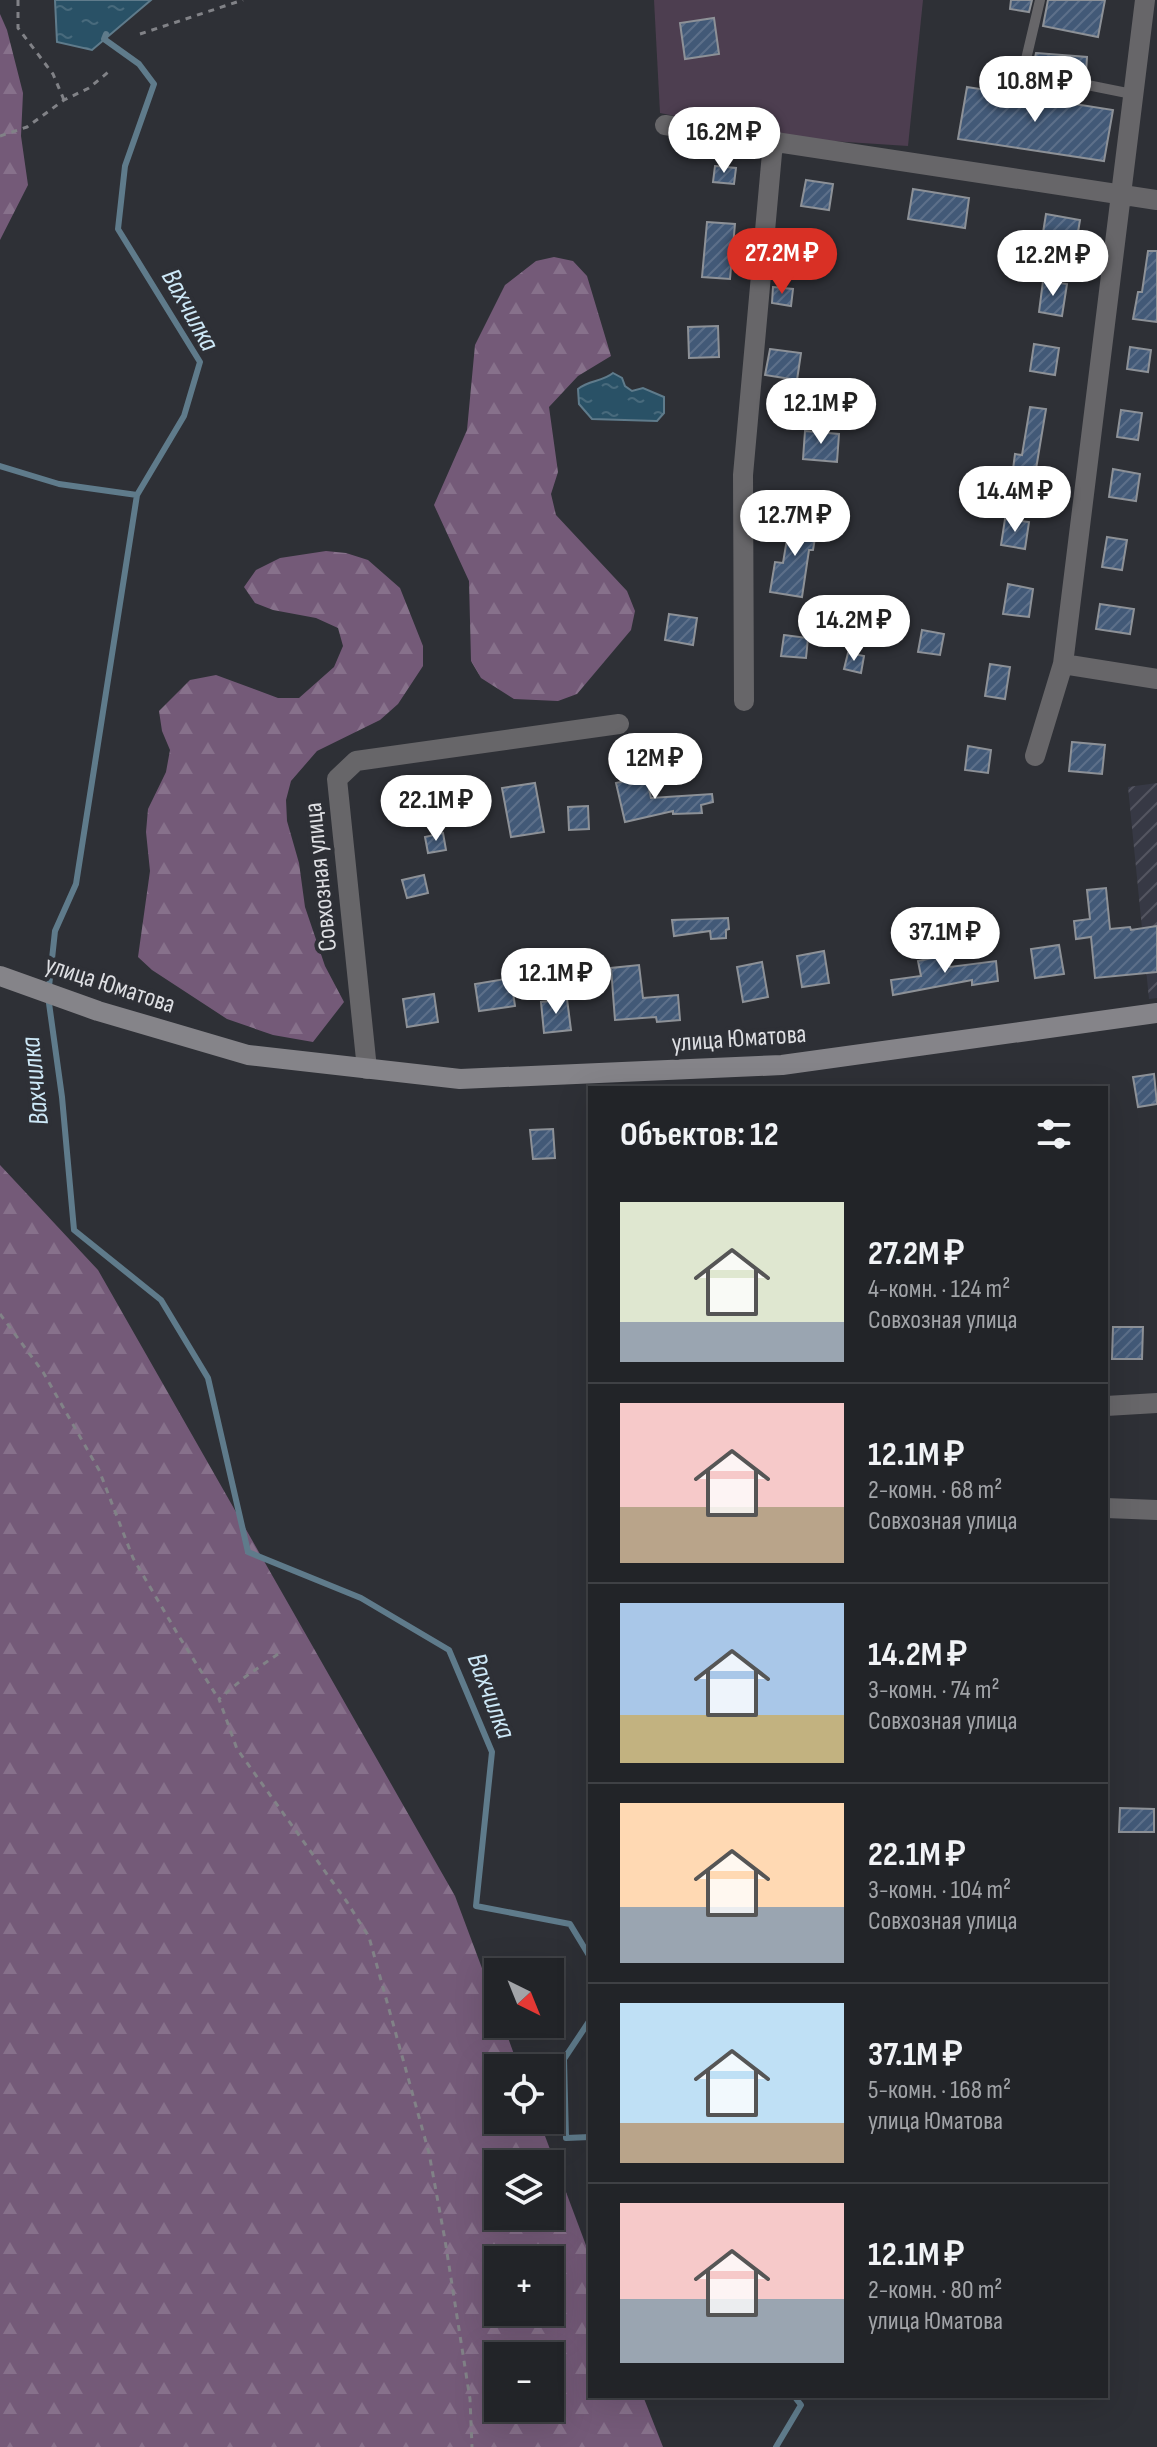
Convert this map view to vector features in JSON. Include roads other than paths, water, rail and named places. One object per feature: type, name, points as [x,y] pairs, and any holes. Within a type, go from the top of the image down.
[{"type":"main road","name":"улица Юматова","points":[[5,978],[98,1011],[248,1055],[460,1079],[782,1065],[1157,1013]]},
{"type":"street","points":[[1035,756],[1063,664],[1145,0]]},
{"type":"street","points":[[665,125],[1157,200]]},
{"type":"street","points":[[744,701],[743,475],[773,142]]},
{"type":"street","points":[[1063,664],[1157,679]]},
{"type":"street","name":"Совхозная улица","points":[[367,1069],[337,779],[356,761],[619,724]]},
{"type":"street","points":[[1108,1406],[1157,1403]]},
{"type":"street","points":[[1108,1508],[1157,1510]]},
{"type":"lane","points":[[1040,0],[1023,72],[1132,94]]},
{"type":"water","points":[[55,0],[151,0],[92,50],[57,42]]},
{"type":"water","points":[[613,373],[622,378],[625,386],[632,391],[643,388],[664,397],[664,413],[657,421],[592,419],[579,404],[578,389]]},
{"type":"waterway","name":"Вахчилка","points":[[106,34],[104,39],[139,64],[154,84],[125,166],[118,229],[200,362],[184,416],[137,495],[76,884],[55,931],[48,996],[62,1097],[74,1230],[161,1300],[208,1378],[248,1552],[361,1598],[449,1650],[492,1752],[476,1906],[570,1924],[588,1954]]},
{"type":"waterway","points":[[0,466],[59,484],[137,495]]},
{"type":"waterway","name":"Вахчилка","points":[[588,2023],[564,2059],[566,2138],[588,2137]]},
{"type":"waterway","name":"Вахчилка","points":[[776,2447],[801,2405],[796,2398]]}]
